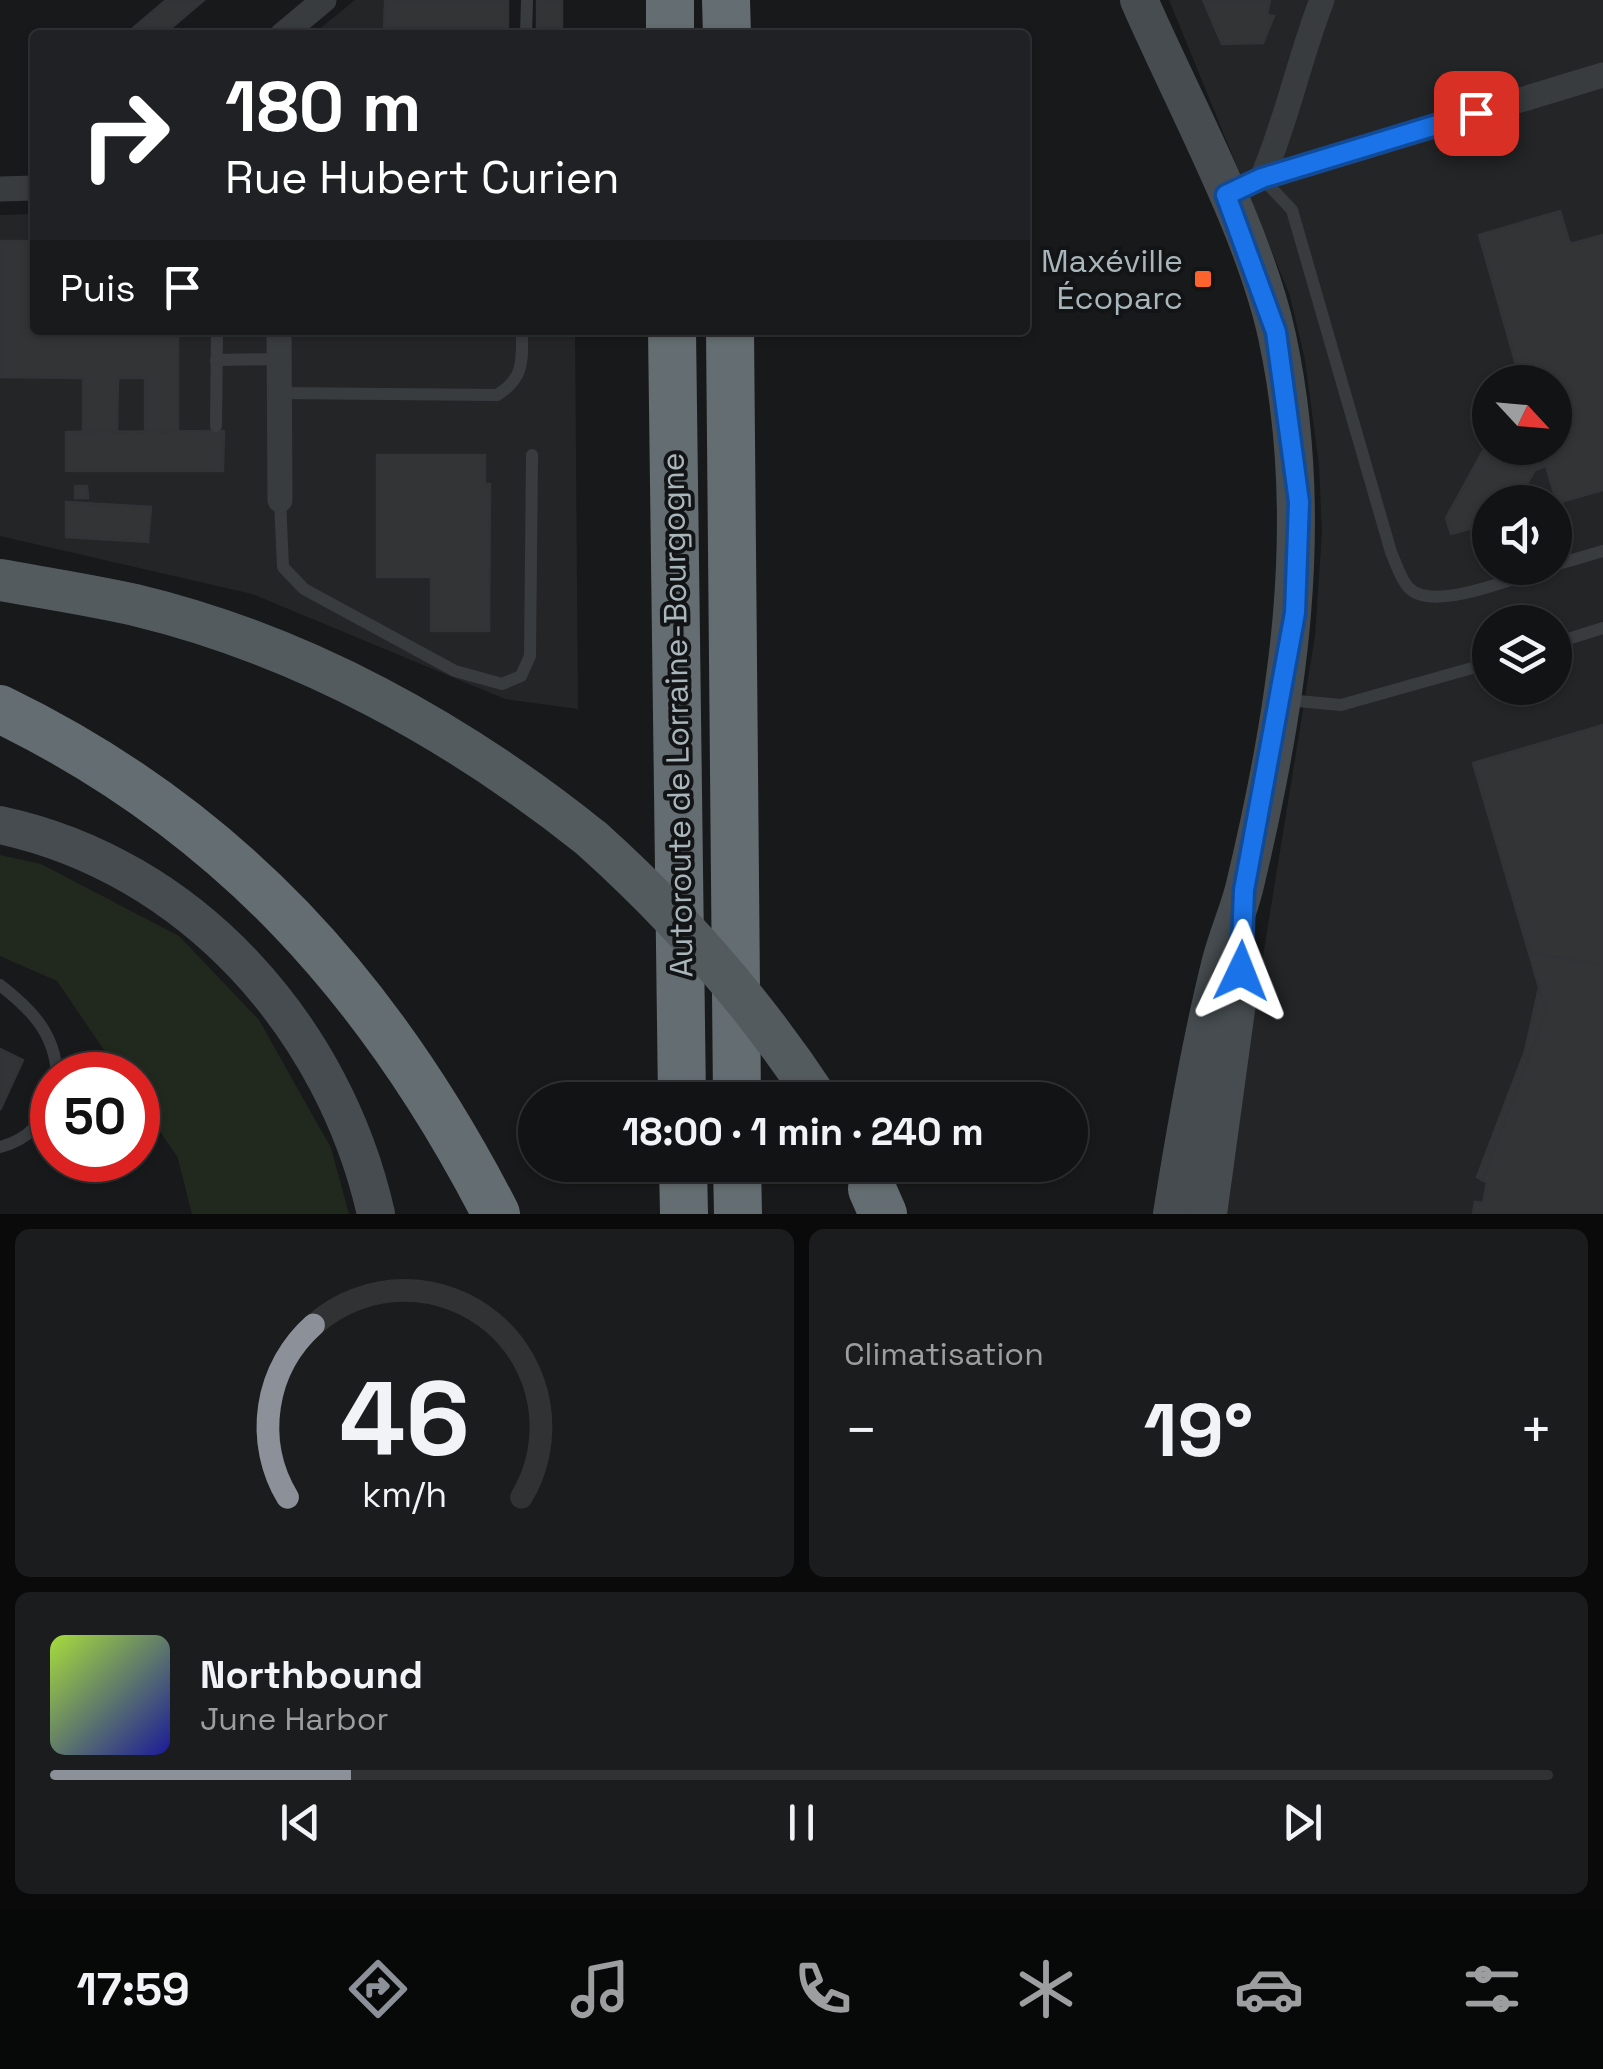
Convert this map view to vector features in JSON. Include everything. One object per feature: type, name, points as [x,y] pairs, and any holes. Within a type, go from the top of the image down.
[{"type":"highway","points":[[670,0],[670,30]]},
{"type":"highway","points":[[726,0],[727,30]]},
{"type":"highway","name":"Autoroute de Lorraine-Bourgogne","points":[[672,335],[682,1082]]},
{"type":"highway","name":"Autoroute de Lorraine-Bourgogne","points":[[730,335],[737,1082]]},
{"type":"highway","points":[[0,709],[98,762],[152,800],[243,872],[324,952],[399,1046],[496,1214]]},
{"type":"highway","points":[[683,1182],[684,1214]]},
{"type":"highway","points":[[737,1182],[738,1214]]},
{"type":"main road","points":[[1139,0],[1226,195],[1276,332],[1294,444],[1298,562],[1280,700],[1244,890],[1219,966],[1172,1214]]},
{"type":"main road","points":[[0,580],[137,606],[274,651],[328,674],[487,761],[592,840],[710,954],[764,1020],[806,1082]]},
{"type":"main road","points":[[0,825],[63,844],[134,876],[198,920],[242,960],[286,1016],[326,1080],[360,1158],[376,1214]]},
{"type":"main road","points":[[1208,1214],[1241,971],[1244,890]]},
{"type":"street","points":[[288,30],[324,0]]},
{"type":"street","points":[[1262,178],[1282,132],[1301,54],[1322,0]]},
{"type":"street","points":[[1226,195],[1262,178],[1603,75]]},
{"type":"street","points":[[0,190],[30,188]]},
{"type":"street","points":[[279,335],[280,500]]},
{"type":"lane","points":[[526,0],[526,30]]},
{"type":"lane","points":[[1262,178],[1292,210],[1391,552],[1405,584],[1419,595],[1445,598],[1489,585]]},
{"type":"lane","points":[[216,426],[217,335]]},
{"type":"lane","points":[[278,393],[497,395],[516,383],[522,369],[522,335]]},
{"type":"lane","points":[[216,360],[278,359]]},
{"type":"lane","points":[[280,500],[283,567],[304,589],[455,671],[502,684],[521,676],[530,656],[532,455]]},
{"type":"lane","points":[[1572,560],[1603,550]]},
{"type":"lane","points":[[1572,638],[1603,628]]},
{"type":"lane","points":[[1280,700],[1341,705],[1472,667]]},
{"type":"lane","points":[[0,984],[28,1006],[44,1027],[54,1052]]},
{"type":"lane","points":[[0,1146],[18,1142],[30,1132]]},
{"type":"shaded area","points":[[355,0],[508,0],[508,30],[318,30]]},
{"type":"shaded area","points":[[1169,0],[1603,0],[1603,1214],[1221,1214],[1315,636],[1322,532],[1319,465],[1305,360],[1290,296]]},
{"type":"shaded area","points":[[30,214],[30,335],[575,335],[578,709],[505,699],[252,594],[0,536],[0,215]]},
{"type":"green space","points":[[0,855],[41,864],[179,936],[259,1020],[331,1148],[349,1214],[192,1214],[178,1158],[160,1131],[160,1052],[105,1052],[57,981],[0,956]]},
{"type":"building","points":[[166,0],[204,0],[169,30],[131,30]]},
{"type":"building","points":[[385,0],[508,0],[508,30],[384,30]]},
{"type":"building","points":[[537,0],[562,0],[562,30],[537,30]]},
{"type":"building","points":[[1203,0],[1270,0],[1267,15],[1274,16],[1263,43],[1222,44]]},
{"type":"building","points":[[1560,211],[1570,244],[1603,235],[1603,490],[1572,499],[1572,485],[1552,485],[1546,466],[1535,470],[1526,485],[1472,485],[1472,528],[1451,534],[1446,518],[1475,465],[1572,465],[1572,365],[1516,365],[1479,235]]},
{"type":"building","points":[[0,241],[30,241],[30,335],[178,335],[178,431],[145,431],[145,378],[118,378],[117,432],[83,432],[83,378],[0,377]]},
{"type":"building","points":[[224,431],[223,471],[66,471],[66,432]]},
{"type":"building","points":[[377,455],[485,455],[485,484],[490,484],[489,631],[431,631],[431,577],[377,577]]},
{"type":"building","points":[[75,486],[87,486],[88,498],[75,498]]},
{"type":"building","points":[[66,502],[151,507],[148,542],[66,537]]},
{"type":"building","points":[[1603,725],[1603,965],[1529,953],[1473,763]]},
{"type":"building","points":[[1529,953],[1603,965],[1603,1214],[1473,1214],[1475,1202],[1483,1203],[1487,1182],[1482,1180],[1546,1011]]},
{"type":"building","points":[[1538,992],[1546,1011],[1482,1180],[1477,1177],[1525,1051]]},
{"type":"building","points":[[0,1049],[23,1060],[0,1110]]},
{"type":"place","name":"Maxéville Écoparc","points":[[1203,279]]},
{"type":"route","points":[[1241,971],[1244,890],[1295,613],[1299,502],[1276,332],[1226,195],[1262,178],[1476,113]]}]
